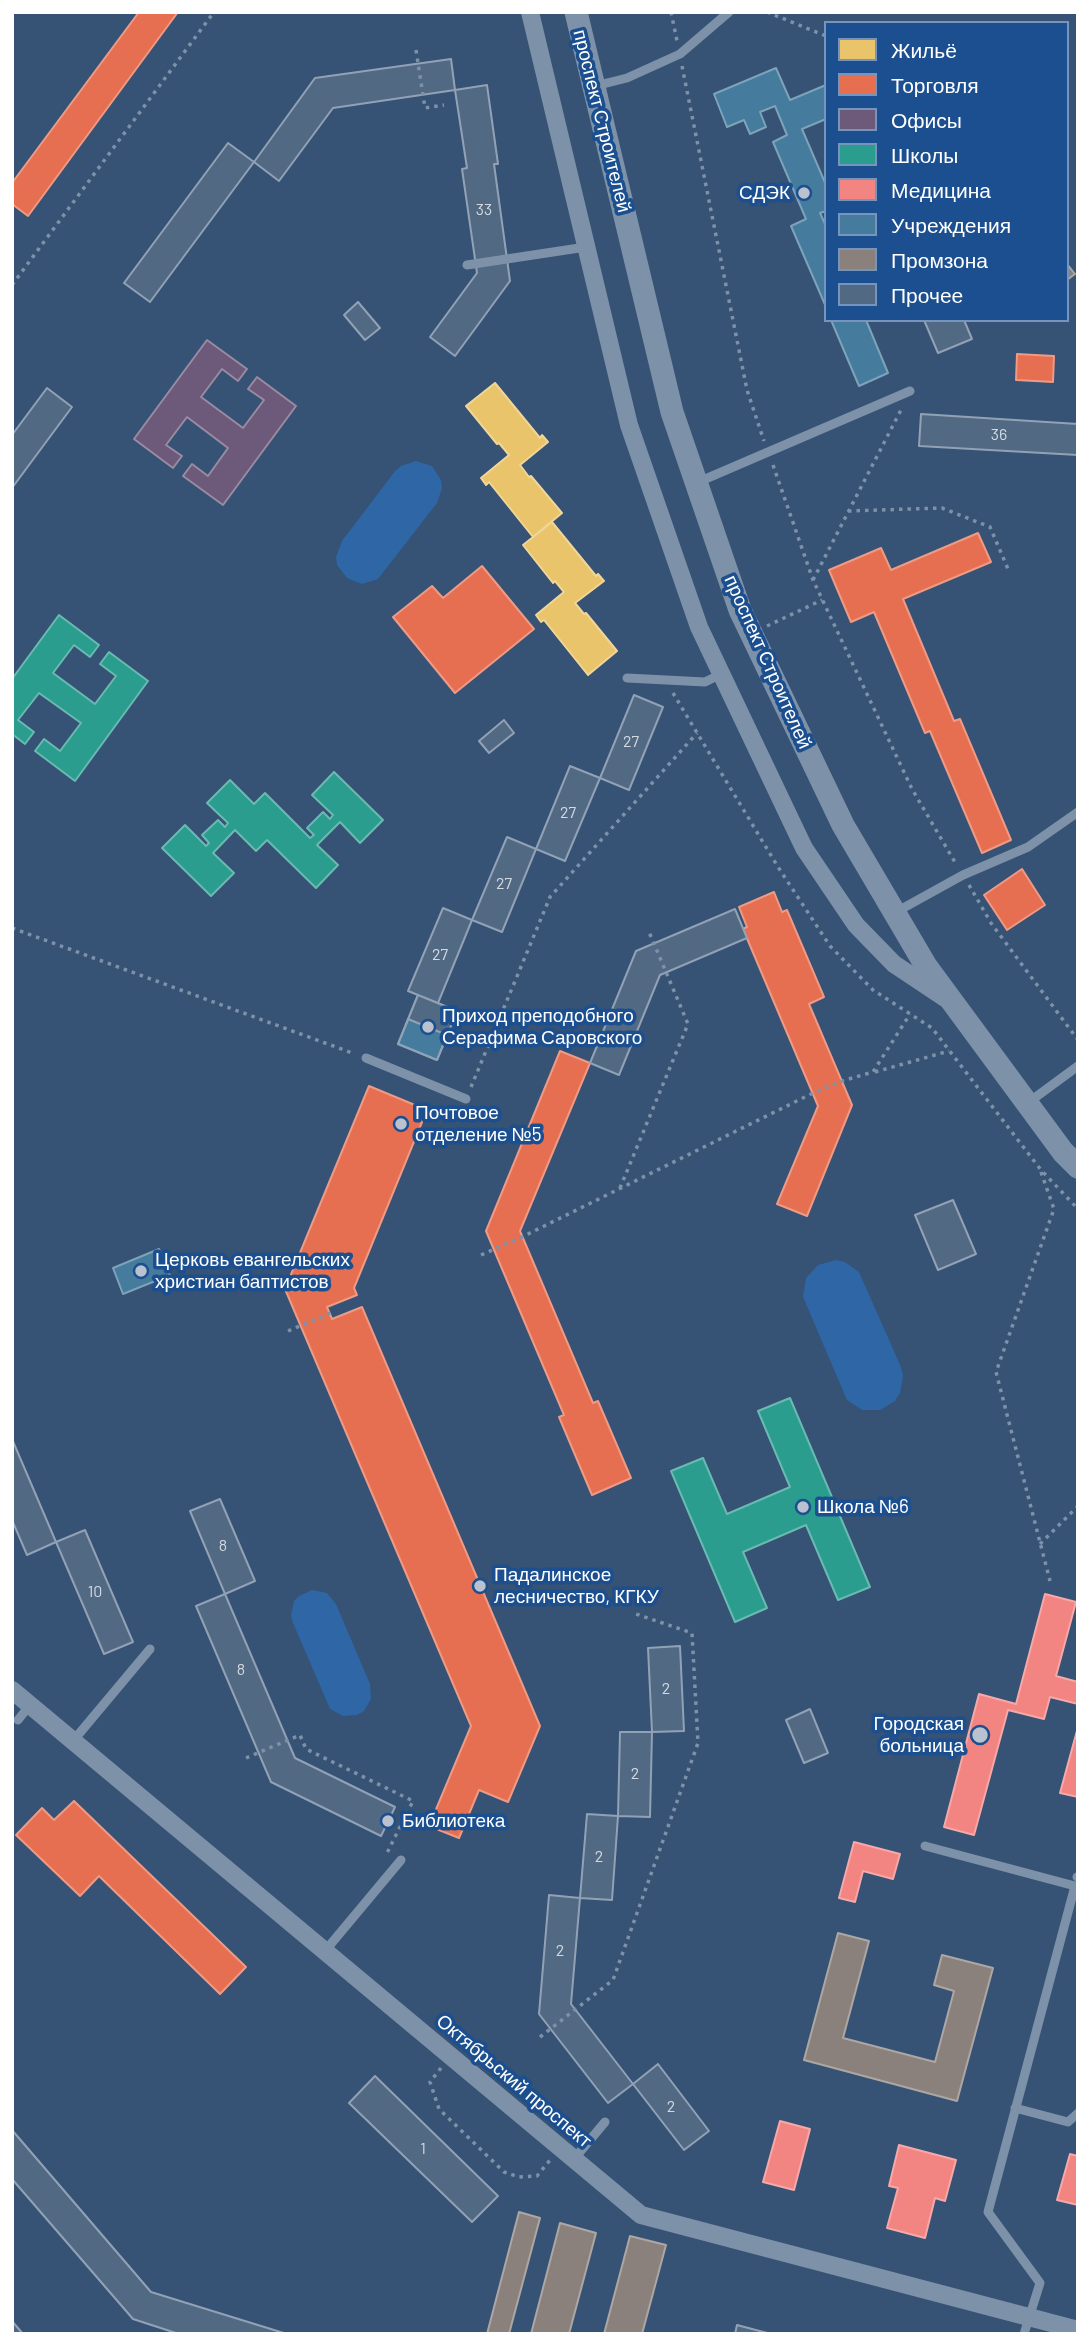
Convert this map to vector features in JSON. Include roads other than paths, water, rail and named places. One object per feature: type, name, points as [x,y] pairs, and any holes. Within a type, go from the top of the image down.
[{"type":"street","points":[[530,12],[629,425],[699,627],[804,848],[856,926],[894,964],[953,1003]]},
{"type":"street","name":"проспект Строителей","points":[[576,12],[672,412],[740,610],[844,825],[926,966],[1063,1152],[1078,1167]]},
{"type":"street","name":"Октябрьский проспект","points":[[12,1690],[641,2215],[1027,2326],[1078,2330]]},
{"type":"lane","points":[[594,86],[627,78],[680,54],[729,12]]},
{"type":"lane","points":[[467,264],[586,247]]},
{"type":"lane","points":[[696,483],[910,391]]},
{"type":"lane","points":[[627,678],[705,682],[721,674]]},
{"type":"lane","points":[[895,913],[963,875],[1028,847],[1078,812]]},
{"type":"lane","points":[[366,1058],[466,1099]]},
{"type":"lane","points":[[1027,1103],[1078,1066]]},
{"type":"lane","points":[[73,1741],[150,1648]]},
{"type":"lane","points":[[18,1720],[30,1706]]},
{"type":"lane","points":[[925,1846],[1075,1886],[988,2212],[1040,2283],[1027,2326]]},
{"type":"lane","points":[[325,1951],[401,1860]]},
{"type":"lane","points":[[1015,2108],[1068,2122],[1078,2113]]},
{"type":"lane","points":[[574,2159],[605,2122]]},
{"type":"place","name":"СДЭК","points":[[804,193]]},
{"type":"place","name":"Приход преподобного Серафима Саровского","points":[[428,1027]]},
{"type":"place","name":"Почтовое отделение №5","points":[[401,1124]]},
{"type":"place","name":"Церковь евангельских христиан баптистов","points":[[141,1271]]},
{"type":"place","name":"Школа №6","points":[[803,1507]]},
{"type":"place","name":"Падалинское лесничество, КГКУ","points":[[480,1586]]},
{"type":"place","name":"Городская больница","points":[[980,1735]]},
{"type":"place","name":"Библиотека","points":[[388,1821]]}]
